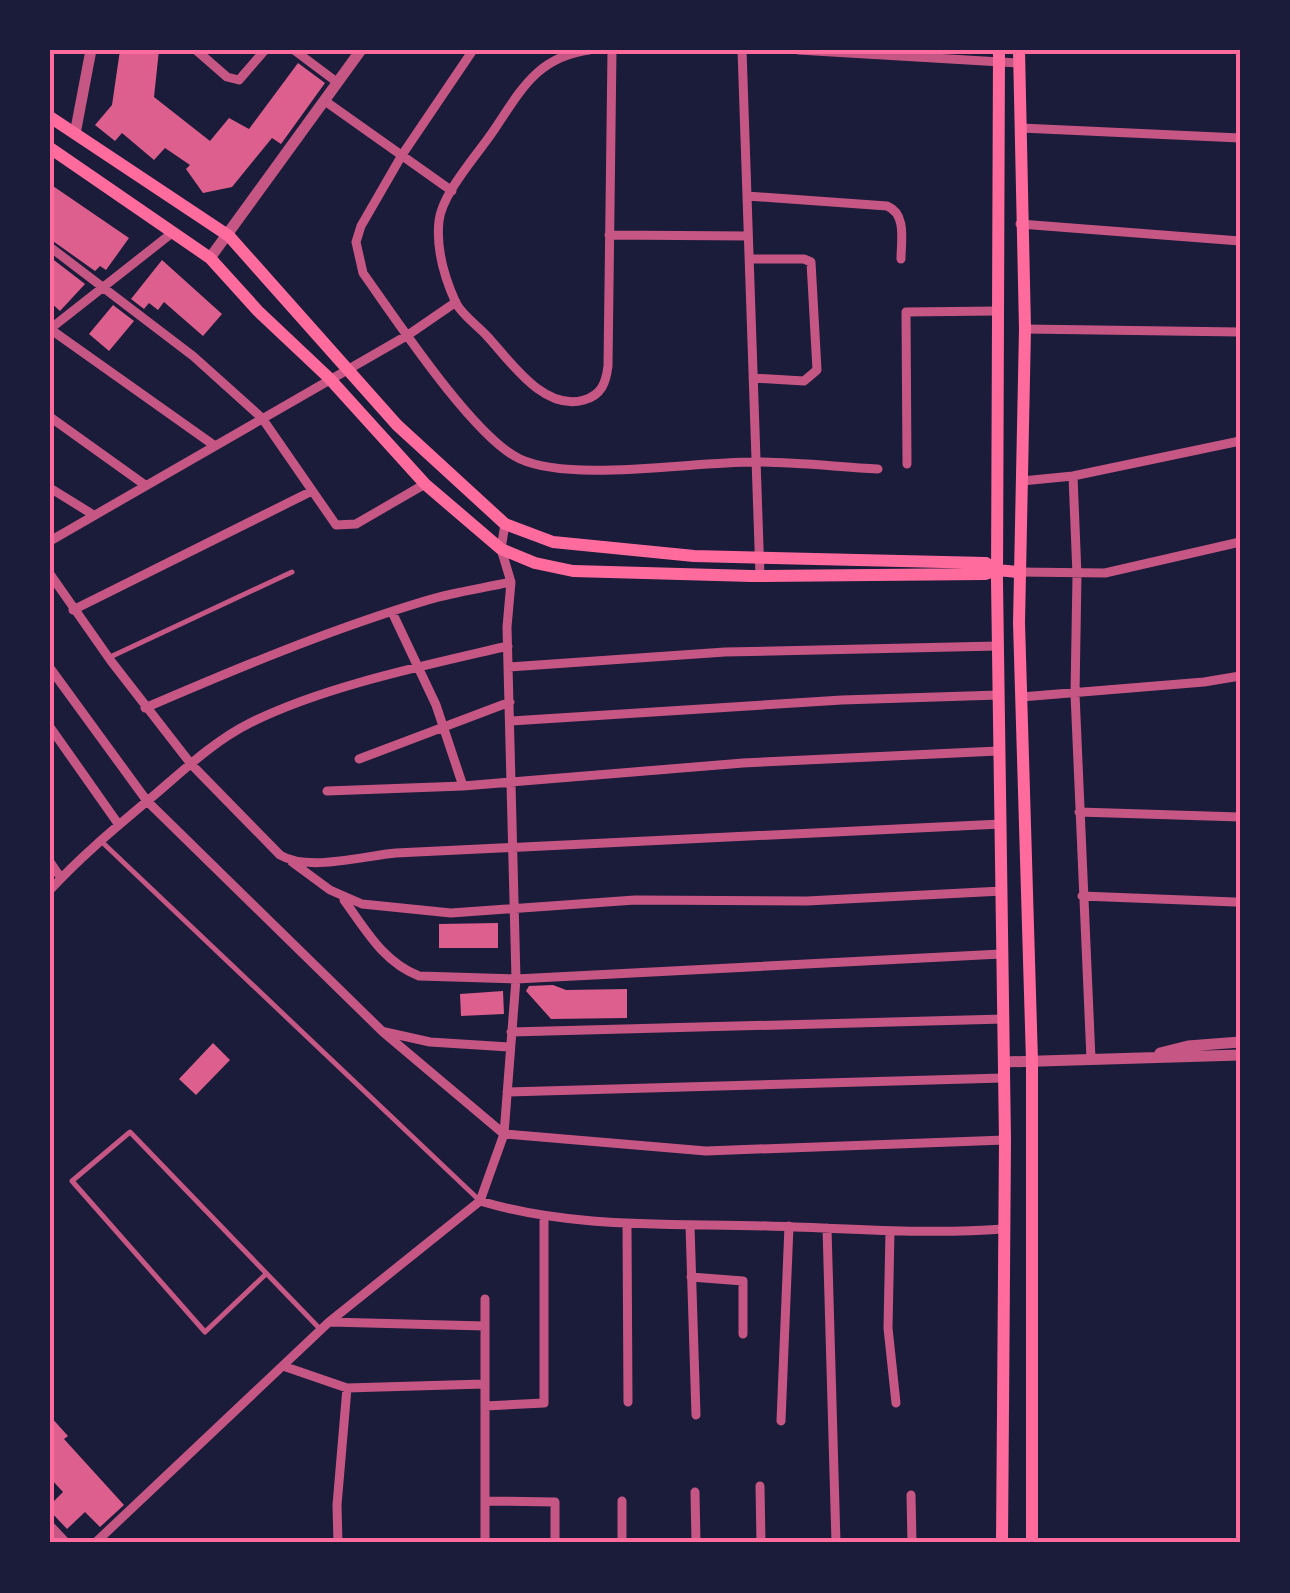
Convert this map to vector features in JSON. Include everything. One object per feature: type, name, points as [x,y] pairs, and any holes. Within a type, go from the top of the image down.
[{"type":"main road","points":[[999,56],[998,752],[1005,1140],[1002,1543]]},
{"type":"main road","points":[[1019,56],[1025,329],[1018,572],[1032,1062],[1032,1543]]},
{"type":"main road","points":[[50,116],[229,236],[397,425],[505,524],[553,542],[760,559],[986,563],[997,570]]},
{"type":"main road","points":[[50,148],[210,258],[258,311],[329,378],[425,484],[501,550],[535,563],[574,570],[760,576],[1018,572]]},
{"type":"street","points":[[75,134],[91,50]]},
{"type":"street","points":[[196,50],[227,77],[239,80],[265,50]]},
{"type":"street","points":[[294,50],[338,83]]},
{"type":"street","points":[[210,258],[361,50]]},
{"type":"street","points":[[473,50],[402,154],[356,242],[362,273],[480,428],[518,458],[540,466],[583,469],[756,462],[878,469]]},
{"type":"street","points":[[589,50],[546,64],[529,79],[443,206],[439,238],[441,259],[456,302],[528,382],[559,400],[580,402],[597,395],[606,381],[608,366],[612,50]]},
{"type":"street","points":[[742,50],[760,576]]},
{"type":"street","points":[[798,50],[1019,56]]},
{"type":"street","points":[[325,101],[452,191]]},
{"type":"street","points":[[1021,128],[1240,138]]},
{"type":"street","points":[[747,196],[888,206],[900,217],[901,259]]},
{"type":"street","points":[[1020,224],[1240,241]]},
{"type":"street","points":[[172,233],[50,329],[216,446]]},
{"type":"street","points":[[609,235],[748,236]]},
{"type":"street","points":[[50,248],[192,356],[262,418],[310,492],[336,524],[348,526],[425,484]]},
{"type":"street","points":[[749,258],[811,262],[816,353],[816,370],[809,380],[753,378]]},
{"type":"street","points":[[50,541],[408,335],[456,302]]},
{"type":"street","points":[[907,464],[906,312],[997,311]]},
{"type":"street","points":[[1025,329],[1240,332]]},
{"type":"street","points":[[50,417],[145,485]]},
{"type":"street","points":[[1022,481],[1074,476],[1240,442]]},
{"type":"street","points":[[1074,476],[1075,694],[1091,1059]]},
{"type":"street","points":[[50,488],[92,514]]},
{"type":"street","points":[[74,610],[310,492]]},
{"type":"street","points":[[96,1543],[329,1322],[480,1201],[504,1134],[516,979],[515,908],[507,849],[512,782],[508,646],[511,582],[501,550],[505,524]]},
{"type":"street","points":[[1018,572],[1105,573],[1240,542]]},
{"type":"street","points":[[50,574],[108,658],[190,764],[280,855],[342,896],[383,909],[451,914],[635,900],[807,901],[1002,891]]},
{"type":"street","points":[[145,708],[281,651],[392,612],[430,599],[511,582]]},
{"type":"street","points":[[392,612],[444,726],[463,786]]},
{"type":"street","points":[[50,890],[100,840],[190,764],[252,722],[290,706],[418,667],[508,646]]},
{"type":"street","points":[[509,667],[725,652],[998,646]]},
{"type":"street","points":[[50,668],[147,801],[383,1032],[504,1134],[706,1151],[1005,1140]]},
{"type":"street","points":[[1021,697],[1240,676]]},
{"type":"street","points":[[511,721],[842,700],[998,695]]},
{"type":"street","points":[[359,759],[510,702]]},
{"type":"street","points":[[50,727],[119,824]]},
{"type":"street","points":[[327,791],[463,786],[742,763],[998,752]]},
{"type":"street","points":[[1079,812],[1240,817]]},
{"type":"street","points":[[289,860],[310,863],[396,853],[1001,824]]},
{"type":"street","points":[[50,862],[61,878]]},
{"type":"street","points":[[342,896],[382,953],[418,976],[516,979],[1001,954]]},
{"type":"street","points":[[1082,896],[1236,902]]},
{"type":"street","points":[[511,1032],[1004,1018]]},
{"type":"street","points":[[383,1032],[430,1042],[510,1047]]},
{"type":"street","points":[[1146,1056],[1188,1046],[1240,1042]]},
{"type":"street","points":[[1004,1062],[1240,1056]]},
{"type":"street","points":[[507,1092],[1003,1078]]},
{"type":"street","points":[[480,1201],[529,1216],[626,1224],[789,1226],[941,1234],[1003,1229]]},
{"type":"street","points":[[484,1406],[544,1403],[544,1217]]},
{"type":"street","points":[[626,1224],[628,1402]]},
{"type":"street","points":[[690,1226],[696,1414]]},
{"type":"street","points":[[781,1422],[789,1226]]},
{"type":"street","points":[[827,1228],[836,1543]]},
{"type":"street","points":[[890,1231],[888,1328],[896,1403]]},
{"type":"street","points":[[691,1277],[743,1280],[743,1334]]},
{"type":"street","points":[[485,1299],[485,1543]]},
{"type":"street","points":[[329,1322],[485,1326]]},
{"type":"street","points":[[283,1366],[347,1388],[484,1384]]},
{"type":"street","points":[[338,1543],[347,1388]]},
{"type":"street","points":[[760,1486],[760,1543]]},
{"type":"street","points":[[695,1492],[696,1543]]},
{"type":"street","points":[[911,1495],[912,1543]]},
{"type":"street","points":[[485,1501],[555,1502],[555,1543]]},
{"type":"street","points":[[622,1501],[622,1543]]},
{"type":"street","points":[[50,1527],[65,1543]]},
{"type":"lane","points":[[108,658],[292,572]]},
{"type":"lane","points":[[100,840],[480,1201]]},
{"type":"lane","points":[[266,1274],[205,1332],[72,1181],[130,1132],[321,1330]]},
{"type":"building","points":[[120,50],[159,50],[154,97],[210,141],[229,118],[249,129],[298,63],[325,83],[281,144],[272,138],[232,187],[203,193],[186,169],[190,165],[165,148],[154,160],[122,133],[115,141],[95,125],[112,105]]},
{"type":"building","points":[[50,184],[129,238],[106,270],[100,266],[95,271],[50,239]]},
{"type":"building","points":[[50,257],[85,284],[60,311],[50,302]]},
{"type":"building","points":[[162,260],[222,314],[203,336],[164,302],[158,310],[149,303],[144,309],[131,299]]},
{"type":"building","points":[[113,305],[134,321],[109,351],[89,334]]},
{"type":"building","points":[[498,923],[498,948],[439,948],[439,924]]},
{"type":"building","points":[[553,985],[566,990],[627,989],[627,1018],[551,1019],[526,991],[529,986]]},
{"type":"building","points":[[503,991],[504,1014],[461,1016],[460,994]]},
{"type":"building","points":[[213,1043],[230,1060],[196,1095],[179,1079]]},
{"type":"building","points":[[50,1416],[68,1436],[64,1439],[124,1505],[100,1527],[85,1512],[67,1529],[50,1511],[50,1505],[63,1492],[50,1478]]}]
